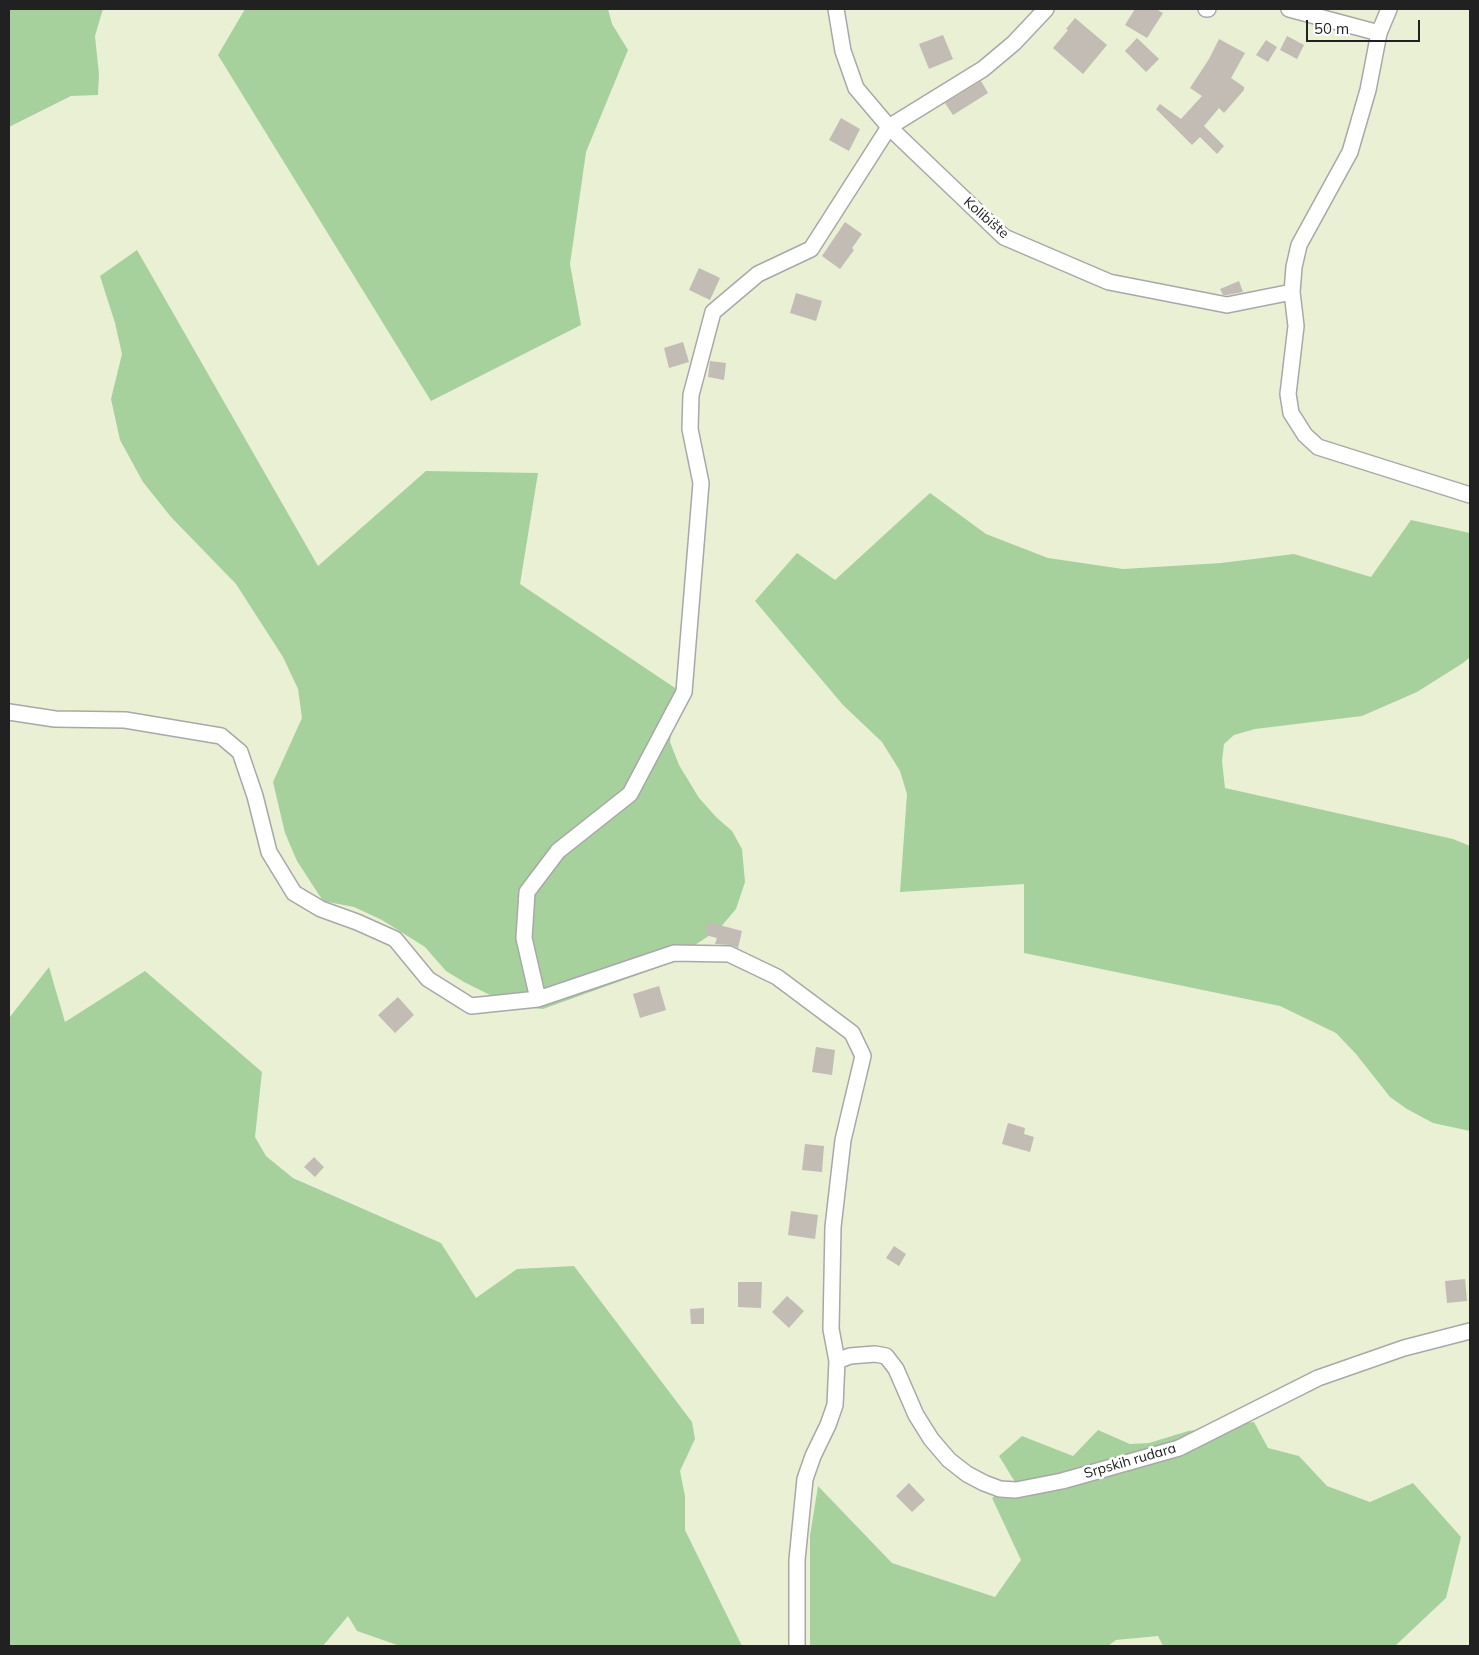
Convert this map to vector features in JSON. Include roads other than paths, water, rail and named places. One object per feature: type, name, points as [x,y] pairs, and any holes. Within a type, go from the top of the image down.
[{"type":"street","name":"Kolibište","points":[[836,9],[843,51],[856,88],[889,128],[1004,237],[1109,282],[1227,305],[1292,292]]},
{"type":"street","points":[[538,999],[524,938],[527,892],[558,852],[630,794],[684,692],[701,483],[690,429],[691,395],[714,312],[758,274],[811,249],[889,128],[983,69],[1014,43],[1046,9]]},
{"type":"street","points":[[1289,9],[1379,33]]},
{"type":"street","points":[[1389,9],[1379,33],[1368,90],[1350,152],[1300,245],[1294,267],[1292,292],[1296,326],[1288,394],[1291,413],[1306,435],[1318,447],[1470,495]]},
{"type":"street","points":[[9,712],[55,719],[125,720],[221,736],[240,752],[255,796],[269,852],[294,893],[321,909],[395,939],[428,979],[471,1006],[538,999],[674,953],[729,954],[777,977],[852,1033],[863,1056],[843,1140],[833,1227],[831,1329],[837,1361],[835,1405],[805,1479],[797,1560],[797,1646]]},
{"type":"street","name":"Srpskih rudara","points":[[837,1361],[850,1356],[875,1354],[886,1356],[896,1369],[916,1415],[930,1439],[949,1460],[967,1474],[984,1483],[1000,1489],[1016,1490],[1062,1481],[1179,1448],[1318,1378],[1404,1348],[1470,1331]]}]
